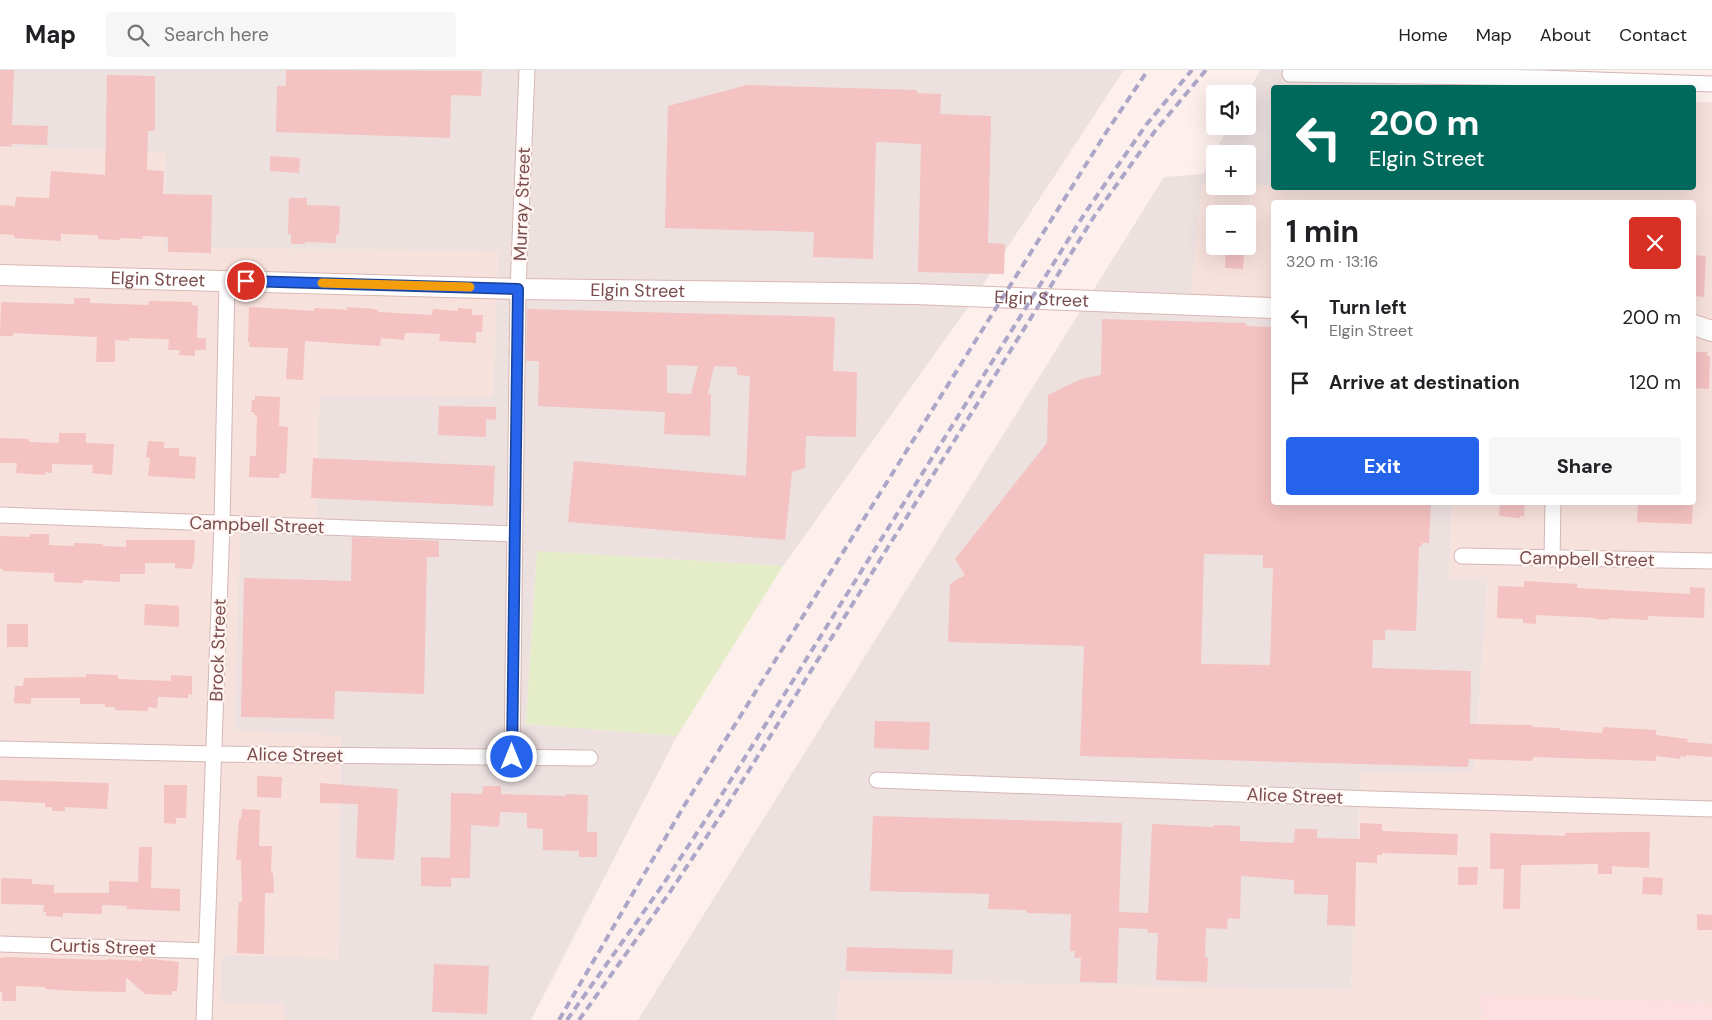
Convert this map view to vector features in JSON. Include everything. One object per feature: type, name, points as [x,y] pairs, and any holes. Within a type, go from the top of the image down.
[{"type":"main road","name":"Elgin Street","points":[[0,275],[518,289],[914,294],[1271,308]]},
{"type":"main road","points":[[1696,321],[1712,322]]},
{"type":"main road","points":[[1696,326],[1712,331]]},
{"type":"street","name":"Murray Street","points":[[512,757],[518,289],[527,70]]},
{"type":"street","points":[[1290,74],[1668,76],[1712,84]]},
{"type":"street","name":"Brock Street","points":[[204,1020],[222,524],[227,280]]},
{"type":"street","points":[[1552,559],[1553,505]]},
{"type":"street","name":"Campbell Street","points":[[0,515],[514,534]]},
{"type":"street","name":"Campbell Street","points":[[1462,556],[1712,562]]},
{"type":"street","name":"Alice Street","points":[[0,749],[214,754],[590,758]]},
{"type":"street","name":"Alice Street","points":[[877,780],[1370,799],[1712,809]]},
{"type":"street","name":"Curtis Street","points":[[0,944],[207,951]]},
{"type":"shaded area","points":[[0,70],[1124,70],[967,309],[783,566],[537,551],[526,724],[677,736],[531,1020],[284,1020],[284,1004],[221,1002],[222,955],[338,959],[341,736],[235,730],[240,528],[317,531],[319,396],[493,397],[498,251],[165,248],[166,153],[0,147]]},
{"type":"shaded area","points":[[1260,70],[1395,70],[1394,85],[1271,85],[1271,185],[1256,185],[1256,145],[1219,145],[1224,135],[1256,135],[1256,85],[1252,85]]},
{"type":"shaded area","points":[[1696,102],[1712,102],[1712,1003],[1479,995],[1484,1020],[837,1020],[839,980],[1351,990],[1361,772],[1474,772],[1488,577],[1449,578],[1452,505],[1696,505],[1696,200],[1271,200],[1271,320],[1189,315],[1202,184],[1206,184],[1206,195],[1256,195],[1256,185],[1271,185],[1271,190],[1696,190]]},
{"type":"shaded area","points":[[0,147],[166,153],[165,248],[498,251],[493,397],[319,396],[341,735],[338,959],[284,1004],[284,1020],[0,1020]]},
{"type":"shaded area","points":[[1206,168],[1206,184],[1202,184],[1189,315],[1271,320],[1271,505],[1452,505],[1449,578],[1488,577],[1474,772],[1361,773],[1351,990],[840,980],[837,1020],[638,1020],[1164,177],[1203,174]]},
{"type":"shaded area","points":[[1478,994],[1712,1003],[1712,1020],[1484,1020]]},
{"type":"green space","points":[[537,551],[783,566],[677,736],[526,724]]},
{"type":"building","points":[[0,70],[14,70],[12,125],[48,126],[47,145],[12,144],[11,147],[0,146]]},
{"type":"building","points":[[286,70],[482,71],[481,96],[451,95],[450,138],[276,132],[277,86],[286,86]]},
{"type":"building","points":[[107,75],[155,76],[155,131],[148,131],[147,170],[164,171],[163,194],[212,195],[211,253],[168,252],[168,237],[143,236],[143,239],[120,238],[120,240],[98,239],[98,235],[61,234],[61,241],[14,238],[14,235],[0,234],[0,205],[15,206],[16,197],[49,198],[51,171],[105,175]]},
{"type":"building","points":[[747,85],[917,90],[917,93],[941,94],[940,114],[991,116],[988,243],[1005,244],[1004,274],[918,272],[921,144],[876,142],[873,259],[813,257],[814,232],[665,228],[668,106]]},
{"type":"building","points":[[270,156],[300,158],[299,173],[270,171]]},
{"type":"building","points":[[289,198],[307,198],[307,205],[340,206],[339,235],[336,235],[336,243],[305,242],[305,244],[291,244],[291,234],[288,234]]},
{"type":"building","points":[[1226,255],[1244,255],[1243,269],[1225,268]]},
{"type":"building","points":[[1696,255],[1706,256],[1704,297],[1696,296]]},
{"type":"building","points":[[74,298],[90,298],[90,303],[149,305],[149,301],[192,302],[192,305],[198,306],[197,338],[206,338],[206,350],[195,350],[195,356],[179,355],[180,350],[168,350],[169,339],[129,338],[129,341],[115,340],[115,362],[96,362],[97,337],[13,333],[13,336],[0,336],[1,302],[74,304]]},
{"type":"building","points":[[249,307],[314,311],[315,308],[347,310],[347,307],[374,309],[378,310],[378,312],[432,315],[433,309],[458,311],[458,308],[472,309],[472,315],[483,315],[482,332],[476,332],[476,343],[439,341],[440,334],[415,333],[405,333],[404,340],[381,338],[380,346],[305,341],[303,380],[286,379],[288,348],[249,347]]},
{"type":"building","points":[[527,309],[835,317],[833,371],[857,372],[856,437],[806,436],[805,468],[792,472],[785,540],[568,522],[574,461],[746,476],[750,376],[737,375],[737,367],[714,366],[708,394],[711,394],[710,436],[664,434],[665,412],[538,406],[539,361],[526,361]],"holes":[[[667,365],[698,366],[691,394],[667,393]]]},
{"type":"building","points":[[1102,319],[1246,323],[1246,326],[1271,327],[1271,505],[1431,505],[1429,543],[1422,543],[1422,546],[1419,546],[1416,631],[1385,630],[1385,640],[1373,640],[1372,668],[1471,671],[1470,724],[1532,725],[1532,727],[1602,733],[1603,727],[1656,730],[1656,735],[1688,739],[1687,742],[1712,744],[1712,757],[1686,755],[1686,757],[1681,756],[1680,759],[1656,756],[1656,761],[1533,757],[1532,761],[1469,759],[1468,767],[1080,756],[1084,646],[948,642],[950,584],[965,575],[955,559],[1047,443],[1048,395],[1081,379],[1101,375]],"holes":[[[1204,554],[1263,555],[1263,568],[1273,568],[1270,665],[1201,664]]]},
{"type":"building","points":[[1696,352],[1707,352],[1707,356],[1710,356],[1709,389],[1696,388]]},
{"type":"building","points":[[255,396],[280,397],[279,426],[288,427],[286,474],[280,473],[279,478],[249,477],[250,456],[256,456],[257,415],[251,412],[252,400],[255,400]]},
{"type":"building","points":[[439,406],[496,407],[496,420],[486,419],[486,437],[438,435]]},
{"type":"building","points":[[59,433],[86,433],[86,443],[114,444],[112,475],[92,473],[93,465],[52,464],[52,473],[45,472],[45,475],[16,473],[17,463],[0,463],[0,438],[29,439],[29,442],[59,443]]},
{"type":"building","points":[[148,441],[164,442],[164,448],[179,448],[179,456],[196,457],[195,479],[148,476],[150,458],[146,457]]},
{"type":"building","points":[[313,458],[495,466],[493,506],[311,498]]},
{"type":"building","points":[[1500,505],[1525,505],[1524,517],[1499,516]]},
{"type":"building","points":[[1638,505],[1693,505],[1692,524],[1637,522]]},
{"type":"building","points":[[30,534],[49,534],[49,545],[74,546],[74,543],[126,547],[126,540],[195,540],[194,563],[192,569],[175,568],[175,563],[145,563],[145,574],[120,574],[120,582],[83,580],[83,583],[54,582],[54,573],[3,571],[3,569],[0,569],[0,536],[30,537]]},
{"type":"building","points":[[352,537],[439,541],[439,557],[427,557],[424,694],[335,691],[334,719],[241,717],[244,578],[351,581]]},
{"type":"building","points":[[1524,581],[1577,584],[1577,588],[1690,594],[1690,587],[1705,588],[1704,618],[1648,616],[1648,620],[1609,618],[1609,620],[1538,615],[1536,616],[1536,624],[1523,623],[1523,619],[1497,618],[1498,586],[1524,587]]},
{"type":"building","points":[[145,604],[179,606],[179,627],[144,625]]},
{"type":"building","points":[[7,624],[28,624],[28,647],[7,647]]},
{"type":"building","points":[[86,674],[118,675],[118,679],[171,681],[171,675],[192,676],[192,695],[188,694],[188,698],[158,697],[157,708],[148,707],[148,711],[115,710],[115,707],[105,707],[105,704],[80,704],[80,698],[31,698],[31,704],[14,703],[15,686],[23,686],[24,678],[86,677]]},
{"type":"building","points":[[875,721],[930,722],[929,750],[874,748]]},
{"type":"building","points":[[257,776],[282,777],[281,798],[257,797]]},
{"type":"building","points":[[0,780],[109,783],[107,809],[65,807],[65,811],[52,811],[52,807],[45,807],[45,803],[0,801]]},
{"type":"building","points":[[320,783],[398,789],[394,860],[356,858],[358,804],[320,803]]},
{"type":"building","points":[[164,785],[187,785],[186,818],[176,818],[176,824],[164,823]]},
{"type":"building","points":[[483,786],[501,786],[501,794],[588,795],[587,832],[597,832],[597,857],[579,857],[579,851],[543,850],[543,829],[527,828],[527,813],[500,812],[499,827],[471,825],[470,878],[451,878],[451,887],[421,886],[421,857],[450,858],[451,793],[482,794]]},
{"type":"building","points":[[242,809],[260,810],[259,846],[272,846],[271,873],[273,873],[274,893],[265,893],[264,954],[237,953],[238,910],[239,902],[242,902],[241,860],[236,860],[239,819],[241,819]]},
{"type":"building","points":[[873,816],[1122,823],[1119,912],[1148,913],[1152,824],[1214,827],[1214,825],[1240,826],[1240,841],[1294,843],[1295,829],[1317,829],[1317,838],[1360,839],[1360,823],[1382,824],[1382,831],[1458,834],[1457,855],[1382,853],[1382,855],[1377,855],[1377,863],[1356,862],[1355,926],[1327,925],[1328,895],[1294,894],[1294,880],[1241,876],[1240,919],[1228,918],[1227,929],[1206,928],[1205,957],[1208,958],[1207,982],[1156,980],[1158,933],[1147,933],[1148,929],[1119,928],[1117,983],[1080,982],[1081,958],[1074,958],[1075,951],[1070,951],[1071,914],[1027,913],[1026,910],[988,909],[989,894],[870,891]]},
{"type":"building","points":[[1650,832],[1649,868],[1612,866],[1612,874],[1598,874],[1598,864],[1521,865],[1520,909],[1503,909],[1504,869],[1490,869],[1490,833],[1565,836],[1565,833]]},
{"type":"building","points":[[139,847],[152,847],[151,888],[180,889],[180,911],[126,909],[127,906],[102,905],[102,914],[63,913],[63,917],[46,916],[46,912],[43,912],[44,905],[1,904],[1,878],[32,879],[32,884],[54,885],[54,893],[109,893],[109,881],[138,882]]},
{"type":"building","points":[[1458,867],[1478,867],[1477,885],[1458,885]]},
{"type":"building","points":[[1643,877],[1663,878],[1662,895],[1642,894]]},
{"type":"building","points":[[1697,914],[1712,915],[1712,930],[1697,930]]},
{"type":"building","points":[[847,947],[953,950],[952,974],[846,971]]},
{"type":"building","points":[[0,958],[142,961],[142,958],[179,962],[177,991],[172,991],[172,995],[145,994],[126,977],[126,992],[74,991],[16,986],[16,1001],[2,1001],[2,992],[0,992]]},
{"type":"building","points":[[434,964],[489,966],[487,1014],[432,1012]]},
{"type":"railway","points":[[559,1020],[684,806],[1107,131],[1148,70]]},
{"type":"railway","points":[[567,1020],[662,886],[714,807],[1085,213],[1146,125],[1192,70]]},
{"type":"railway","points":[[579,1020],[670,892],[723,812],[1095,215],[1155,131],[1206,70]]},
{"type":"slow traffic","points":[[322,283],[470,287]]},
{"type":"route","points":[[246,281],[518,289],[512,757]]}]
